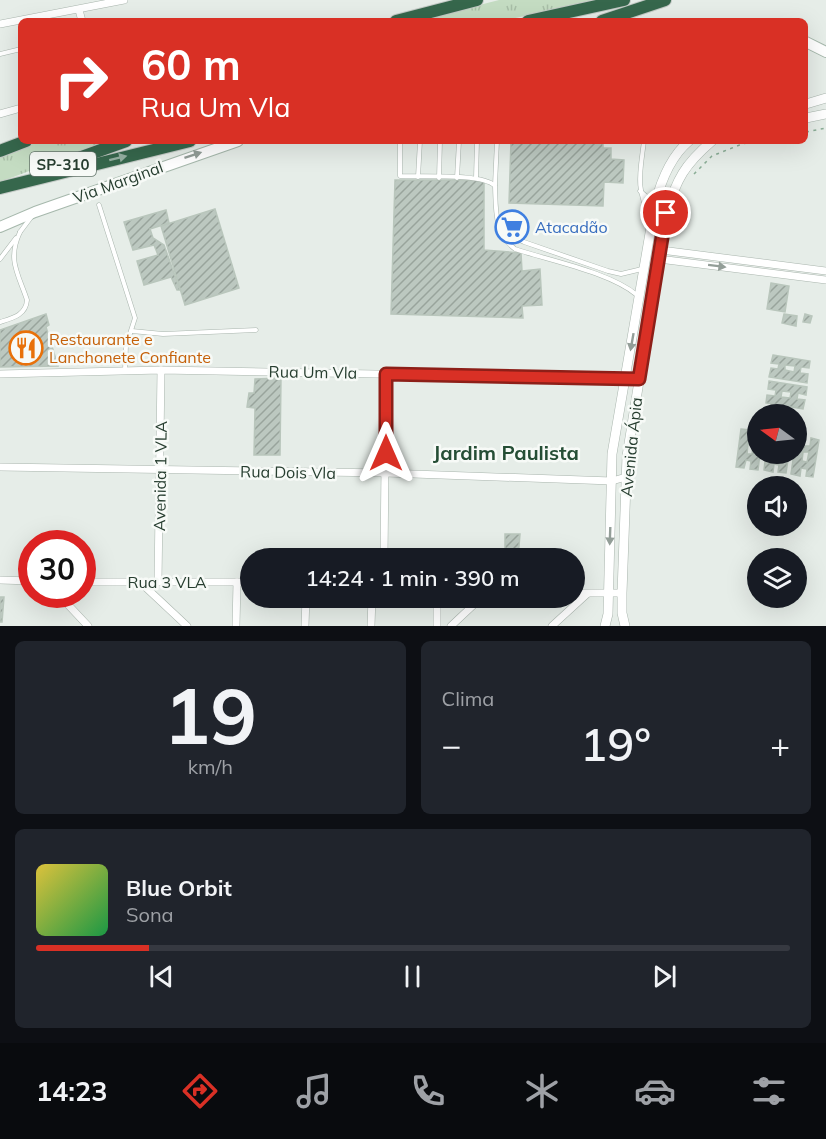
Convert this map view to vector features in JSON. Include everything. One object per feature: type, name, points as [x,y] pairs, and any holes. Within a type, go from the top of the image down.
[{"type":"highway","points":[[408,18],[477,0]]},
{"type":"highway","points":[[542,18],[624,0]]},
{"type":"highway","points":[[611,18],[665,0]]},
{"type":"highway","name":"SP-310","points":[[0,151],[18,144]]},
{"type":"highway","name":"SP-310","points":[[0,188],[118,144]]},
{"type":"highway","points":[[0,188],[178,144]]},
{"type":"main road","points":[[808,43],[826,51]]},
{"type":"main road","name":"Via Marginal","points":[[0,227],[35,212],[229,144]]},
{"type":"street","points":[[34,18],[124,0]]},
{"type":"street","points":[[79,10],[81,18]]},
{"type":"street","points":[[0,24],[18,21]]},
{"type":"street","points":[[808,103],[826,98]]},
{"type":"street","points":[[0,114],[18,109]]},
{"type":"street","points":[[808,118],[826,114]]},
{"type":"street","name":"Avenida Ápia","points":[[605,626],[609,592],[612,454],[655,204],[666,172],[685,144]]},
{"type":"street","name":"Avenida Ápia","points":[[625,626],[622,613],[622,593],[627,456],[660,254],[674,186],[695,155],[708,144]]},
{"type":"street","points":[[660,254],[826,270]]},
{"type":"street","points":[[660,254],[826,280]]},
{"type":"street","name":"Rua Um Vla","points":[[0,374],[161,370],[639,379]]},
{"type":"street","name":"Avenida 1 VLA","points":[[159,582],[161,370]]},
{"type":"street","points":[[384,548],[386,374]]},
{"type":"street","name":"Rua Dois Vla","points":[[0,467],[386,473],[612,481],[626,477]]},
{"type":"street","points":[[0,580],[18,581]]},
{"type":"street","name":"Rua 3 VLA","points":[[96,582],[237,582]]},
{"type":"street","points":[[140,582],[187,626]]},
{"type":"street","points":[[236,626],[237,582]]},
{"type":"street","points":[[552,626],[587,594],[622,593]]},
{"type":"street","points":[[71,608],[88,626]]},
{"type":"street","points":[[305,626],[306,608]]},
{"type":"street","points":[[372,608],[372,626]]},
{"type":"street","points":[[437,608],[437,626]]},
{"type":"street","points":[[451,626],[470,608]]},
{"type":"lane","points":[[0,54],[18,50]]},
{"type":"lane","points":[[400,144],[400,176],[476,178],[490,181],[495,186]]},
{"type":"lane","points":[[418,177],[420,144]]},
{"type":"lane","points":[[439,178],[440,144]]},
{"type":"lane","points":[[457,178],[459,144]]},
{"type":"lane","points":[[476,178],[477,144]]},
{"type":"lane","points":[[497,144],[495,186],[499,230],[506,242],[515,249],[609,278],[626,286],[639,297]]},
{"type":"lane","points":[[644,144],[639,191],[652,222]]},
{"type":"lane","points":[[639,191],[655,204],[668,208]]},
{"type":"lane","points":[[99,205],[135,318],[126,346],[125,370]]},
{"type":"lane","points":[[0,259],[35,212]]},
{"type":"lane","points":[[499,230],[524,242],[608,272],[632,273],[644,268]]},
{"type":"lane","points":[[0,322],[19,315],[26,306],[27,300],[13,259],[14,246],[20,232]]},
{"type":"lane","points":[[132,331],[163,334],[256,330]]},
{"type":"path","points":[[808,132],[826,128]]},
{"type":"path","points":[[691,177],[711,156],[742,144]]},
{"type":"path","points":[[680,206],[681,199]]},
{"type":"green space","points":[[499,0],[594,0],[516,18],[429,18]]},
{"type":"green space","points":[[32,144],[101,144],[0,182],[0,156]]},
{"type":"building","points":[[511,144],[603,144],[603,148],[611,148],[611,159],[624,160],[623,183],[604,182],[603,206],[509,203]]},
{"type":"building","points":[[395,180],[484,180],[484,250],[521,253],[522,271],[540,269],[542,305],[522,306],[523,318],[391,314]]},
{"type":"building","points":[[215,209],[239,288],[185,305],[161,226]]},
{"type":"building","points":[[166,210],[169,223],[150,229],[153,238],[164,245],[180,290],[177,290],[171,277],[144,285],[137,261],[158,255],[154,245],[133,250],[124,222]]},
{"type":"building","points":[[771,283],[789,286],[785,312],[767,309]]},
{"type":"building","name":"Restaurante e Lanchonete Confiante","points":[[46,314],[49,325],[46,327],[58,366],[0,367],[0,330]]},
{"type":"building","points":[[784,314],[797,316],[796,326],[782,323]]},
{"type":"building","points":[[805,314],[812,316],[810,323],[803,322]]},
{"type":"building","points":[[773,355],[810,361],[809,368],[801,367],[800,373],[808,374],[807,383],[769,377],[771,368],[778,369],[779,364],[771,363]],"holes":[[[785,365],[795,366],[794,372],[785,370]]]},
{"type":"building","points":[[281,378],[280,455],[254,455],[255,408],[247,407],[249,393],[254,393],[255,379]]},
{"type":"building","points":[[769,381],[807,387],[806,395],[798,393],[797,399],[805,400],[804,404],[766,403],[767,395],[775,396],[776,390],[768,389]],"holes":[[[782,391],[791,392],[790,398],[781,397]]]},
{"type":"building","points":[[741,429],[747,430],[747,460],[744,468],[736,467]]},
{"type":"building","points":[[811,438],[819,440],[813,477],[806,476],[807,469],[801,468],[800,476],[791,474],[792,464],[807,464],[809,452],[807,452],[807,446],[810,446]]},
{"type":"building","points":[[751,464],[759,464],[758,470],[750,469]]},
{"type":"building","points":[[765,464],[774,464],[773,472],[764,470]]},
{"type":"building","points":[[774,464],[787,464],[786,473],[778,472],[779,465]]},
{"type":"building","points":[[505,534],[520,534],[519,548],[505,548]]},
{"type":"building","points":[[0,597],[4,597],[2,622],[0,622]]},
{"type":"place","name":"Atacadão","points":[[512,227]]},
{"type":"place","name":"Restaurante e Lanchonete Confiante","points":[[26,348]]},
{"type":"district","name":"Jardim Paulista","points":[[506,452]]},
{"type":"route","points":[[386,453],[386,374],[639,379],[666,213]]}]
